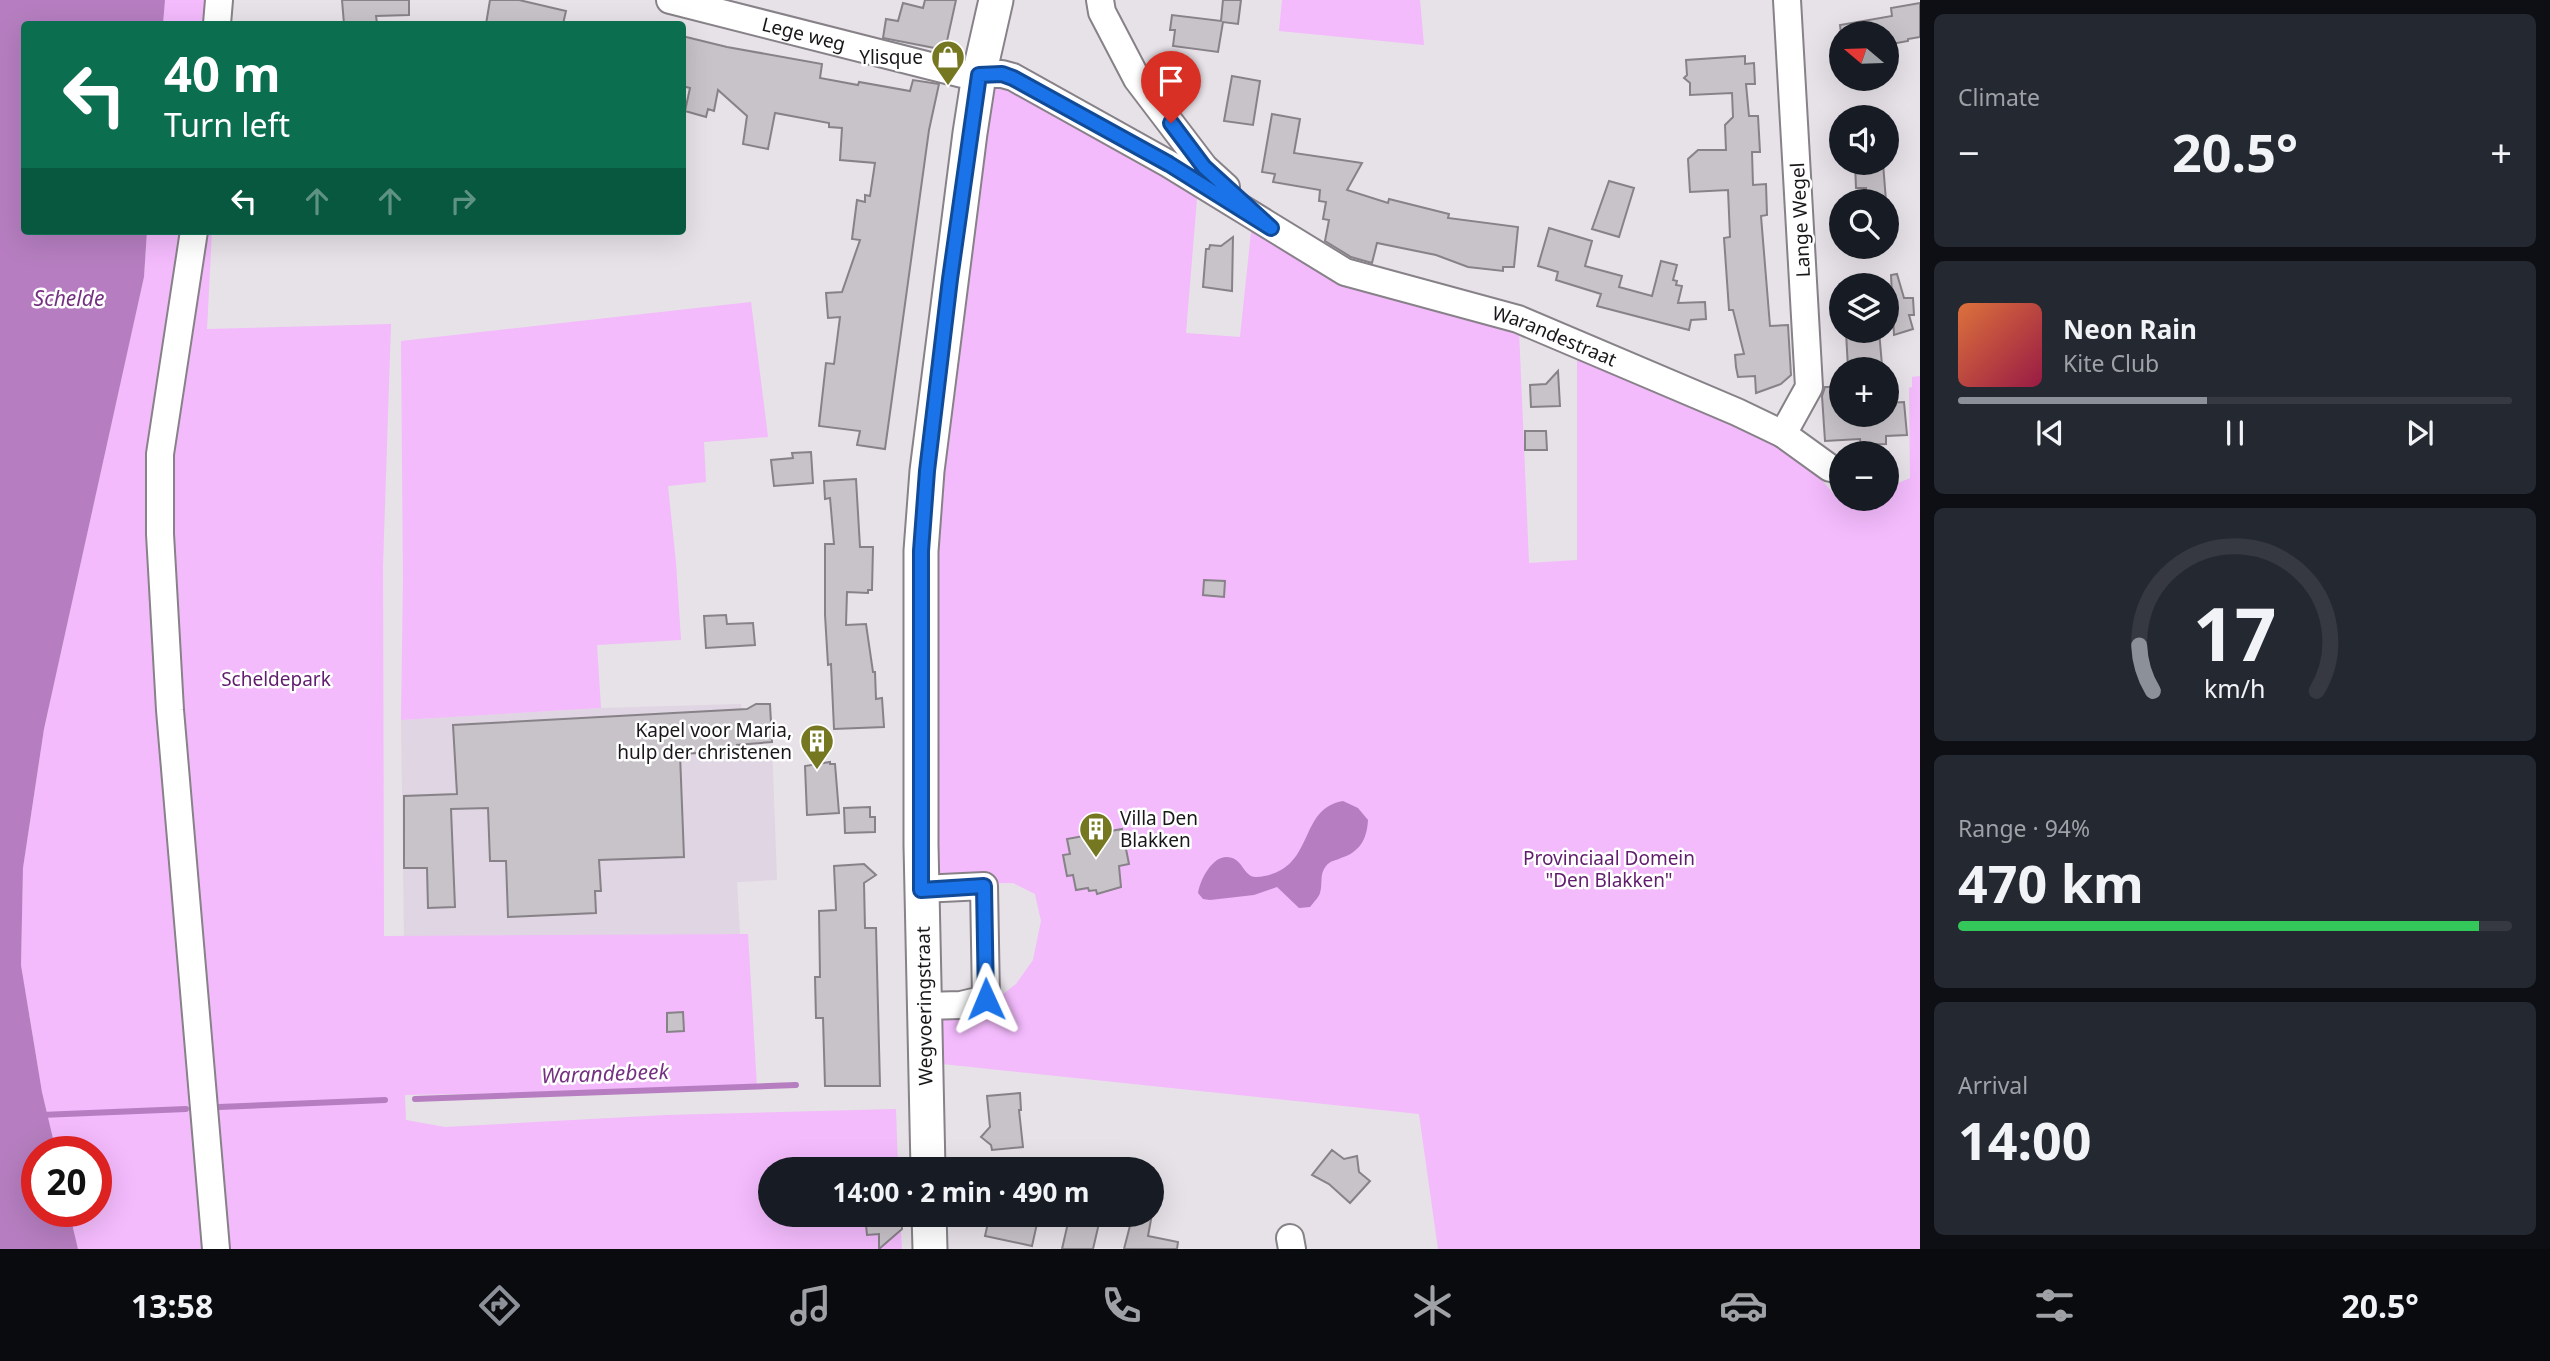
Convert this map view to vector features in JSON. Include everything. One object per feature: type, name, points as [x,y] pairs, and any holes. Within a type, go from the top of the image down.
[{"type":"main road","name":"Wegvoeringstraat","points":[[928,1157],[921,890],[921,551],[927,471],[970,133],[979,75],[996,0]]},
{"type":"main road","points":[[929,1227],[930,1249]]},
{"type":"street","points":[[217,21],[219,0]]},
{"type":"street","name":"Lege weg","points":[[670,0],[877,54],[962,74],[979,75]]},
{"type":"street","name":"Warandestraat","points":[[1100,0],[1102,12],[1137,79],[1204,167],[1271,228]]},
{"type":"street","name":"Lange Wegel","points":[[1783,434],[1809,387],[1787,0]]},
{"type":"street","name":"Warandestraat","points":[[979,75],[1002,74],[1013,78],[1169,164],[1345,272],[1518,319],[1737,412],[1783,434],[1829,467]]},
{"type":"street","points":[[193,235],[160,454],[160,534],[170,710],[216,1249]]},
{"type":"street","points":[[921,890],[984,886],[986,999],[961,1005],[925,1006]]},
{"type":"shaded area","points":[[741,704],[746,750],[772,747],[777,880],[737,882],[740,934],[404,937],[401,720],[601,708]]},
{"type":"green space","points":[[165,0],[224,0],[222,21],[163,21]]},
{"type":"green space","points":[[1282,0],[1420,0],[1424,45],[1279,31]]},
{"type":"green space","name":"Provinciaal Domein \"Den Blakken\"","points":[[992,81],[1031,90],[1198,186],[1186,333],[1240,337],[1252,223],[1519,331],[1529,563],[1577,560],[1577,351],[1790,443],[1829,488],[1829,511],[1899,511],[1899,483],[1910,478],[1909,388],[1912,387],[1912,377],[1920,376],[1920,1249],[1438,1249],[1419,1114],[933,1063],[941,1015],[990,1004],[1016,984],[1033,960],[1041,921],[1035,894],[1013,883],[931,884],[935,551],[966,275]]},
{"type":"green space","name":"Scheldepark","points":[[147,235],[212,235],[207,329],[391,324],[383,565],[384,936],[748,934],[757,1088],[405,1095],[406,1120],[445,1127],[666,1115],[896,1109],[898,1157],[758,1157],[758,1227],[901,1227],[902,1249],[78,1249],[73,1227],[112,1227],[112,1136],[52,1136],[42,1092],[21,965],[23,868],[44,729],[144,277]]},
{"type":"green space","points":[[751,302],[768,437],[704,442],[706,482],[668,486],[681,640],[597,645],[601,708],[401,720],[401,341]]},
{"type":"water","name":"Schelde","points":[[0,0],[165,0],[163,21],[21,21],[21,235],[147,235],[144,277],[44,729],[23,868],[21,965],[42,1092],[52,1136],[21,1136],[21,1227],[73,1227],[78,1249],[0,1249]]},
{"type":"water","points":[[1343,801],[1358,808],[1368,820],[1366,833],[1358,848],[1326,866],[1319,895],[1310,907],[1299,908],[1277,887],[1254,895],[1210,900],[1203,899],[1198,893],[1206,872],[1222,858],[1236,860],[1254,877],[1277,872],[1297,855],[1320,813],[1330,805]]},
{"type":"building","points":[[342,0],[409,0],[409,15],[376,16],[377,21],[344,21]]},
{"type":"building","points":[[490,0],[519,0],[566,11],[564,21],[486,21]]},
{"type":"building","points":[[925,0],[956,0],[945,50],[883,38],[886,19],[898,21],[903,3],[923,8]]},
{"type":"building","points":[[1223,0],[1241,0],[1238,24],[1223,22],[1218,52],[1173,46],[1175,30],[1170,30],[1172,15],[1221,21]]},
{"type":"building","points":[[1920,3],[1920,37],[1899,43],[1899,21],[1863,21],[1892,16],[1891,8]]},
{"type":"building","points":[[686,37],[822,64],[820,78],[910,91],[913,80],[939,84],[929,130],[885,449],[857,445],[860,431],[819,426],[826,363],[834,364],[840,317],[828,318],[826,293],[842,292],[860,240],[852,239],[857,200],[865,202],[865,195],[870,196],[875,163],[840,160],[842,128],[775,113],[768,149],[743,144],[747,116],[718,90],[714,111],[708,109],[706,117],[686,111],[690,88],[686,87]]},
{"type":"building","points":[[1745,56],[1745,64],[1754,63],[1755,84],[1746,84],[1749,116],[1758,116],[1760,152],[1752,152],[1753,185],[1766,184],[1767,215],[1761,216],[1770,326],[1788,325],[1791,375],[1781,384],[1756,393],[1755,376],[1738,377],[1736,367],[1735,355],[1744,354],[1733,310],[1729,310],[1724,238],[1730,237],[1728,190],[1690,192],[1688,159],[1698,150],[1726,150],[1725,125],[1733,117],[1732,93],[1690,95],[1690,83],[1684,78],[1687,75],[1686,60]]},
{"type":"building","points":[[1232,76],[1260,81],[1253,125],[1224,121]]},
{"type":"building","points":[[1272,114],[1300,119],[1294,153],[1362,163],[1347,190],[1388,203],[1389,199],[1449,214],[1448,218],[1518,227],[1514,267],[1503,267],[1503,271],[1468,267],[1436,255],[1377,243],[1372,263],[1351,257],[1325,241],[1329,220],[1323,219],[1326,202],[1319,201],[1320,190],[1273,182],[1275,174],[1262,172]]},
{"type":"building","points":[[1855,175],[1884,175],[1885,189],[1856,188]]},
{"type":"building","points":[[1609,181],[1634,188],[1619,237],[1592,229]]},
{"type":"building","points":[[1549,228],[1592,241],[1585,266],[1622,276],[1619,287],[1652,296],[1661,261],[1677,265],[1673,280],[1677,281],[1676,285],[1682,286],[1678,303],[1705,302],[1706,319],[1691,320],[1689,330],[1597,306],[1601,294],[1556,280],[1558,272],[1538,266]]},
{"type":"building","points":[[1233,237],[1232,291],[1203,287],[1206,249],[1209,249],[1210,245],[1221,246]]},
{"type":"building","points":[[1899,281],[1904,298],[1913,298],[1914,315],[1909,315],[1913,329],[1899,333]]},
{"type":"building","points":[[1847,343],[1880,343],[1881,357],[1847,357]]},
{"type":"building","points":[[1558,371],[1560,406],[1531,407],[1530,385],[1546,384]]},
{"type":"building","points":[[1825,387],[1829,387],[1829,427],[1899,427],[1899,402],[1904,402],[1907,435],[1886,436],[1886,441],[1825,441],[1822,396]]},
{"type":"building","points":[[1525,431],[1546,431],[1547,450],[1525,450]]},
{"type":"building","points":[[811,452],[813,483],[774,486],[771,460],[793,458],[792,453]]},
{"type":"building","points":[[856,479],[860,547],[873,547],[872,590],[868,590],[868,593],[847,592],[846,625],[866,624],[875,672],[876,699],[882,698],[884,727],[834,729],[831,664],[828,665],[825,615],[825,544],[834,544],[830,498],[825,499],[824,481]]},
{"type":"building","points":[[1204,580],[1225,581],[1224,597],[1203,595]]},
{"type":"building","points":[[726,615],[727,624],[753,623],[755,645],[706,648],[704,616]]},
{"type":"building","points":[[756,704],[770,704],[772,742],[737,745],[738,751],[680,754],[684,857],[599,860],[601,891],[595,891],[596,913],[508,917],[506,861],[490,861],[488,808],[451,809],[455,907],[428,908],[427,868],[404,868],[404,796],[457,794],[453,725],[747,709]]},
{"type":"building","points":[[830,762],[835,764],[839,813],[807,815],[805,766]]},
{"type":"building","points":[[870,807],[870,817],[875,817],[875,832],[845,833],[844,808]]},
{"type":"building","name":"Villa Den Blakken","points":[[1122,829],[1129,864],[1119,866],[1121,887],[1097,894],[1096,890],[1089,891],[1088,888],[1076,890],[1073,875],[1067,876],[1063,855],[1070,854],[1067,839]]},
{"type":"building","points":[[864,864],[876,875],[864,883],[865,928],[876,928],[880,1086],[825,1086],[823,1018],[816,1018],[815,977],[820,977],[819,911],[836,910],[834,866]]},
{"type":"building","points":[[683,1012],[684,1031],[667,1032],[667,1013]]},
{"type":"building","points":[[1020,1093],[1023,1147],[992,1150],[991,1145],[981,1137],[990,1127],[987,1096]]},
{"type":"building","points":[[1332,1150],[1344,1159],[1357,1156],[1359,1172],[1370,1181],[1350,1203],[1329,1184],[1312,1175]]},
{"type":"building","points":[[866,1227],[902,1227],[879,1249],[879,1234],[867,1235]]},
{"type":"building","points":[[987,1227],[1036,1227],[1032,1246],[985,1236]]},
{"type":"building","points":[[1067,1227],[1098,1227],[1093,1249],[1062,1249]]},
{"type":"building","points":[[1130,1227],[1150,1227],[1148,1236],[1178,1242],[1177,1249],[1124,1249]]},
{"type":"waterway","name":"Warandebeek","points":[[415,1099],[796,1085]]},
{"type":"waterway","name":"Warandebeek","points":[[219,1107],[385,1100]]},
{"type":"waterway","name":"Warandebeek","points":[[41,1115],[186,1109]]},
{"type":"place","name":"Ylisque","points":[[948,87]]},
{"type":"place","name":"Kapel voor Maria, hulp der christenen","points":[[817,771]]},
{"type":"place","name":"Villa Den Blakken","points":[[1096,859]]},
{"type":"route","points":[[986,999],[984,886],[921,890],[921,551],[927,471],[950,279],[979,75],[1002,74],[1013,78],[1169,164],[1271,228],[1204,167],[1171,123]]}]
